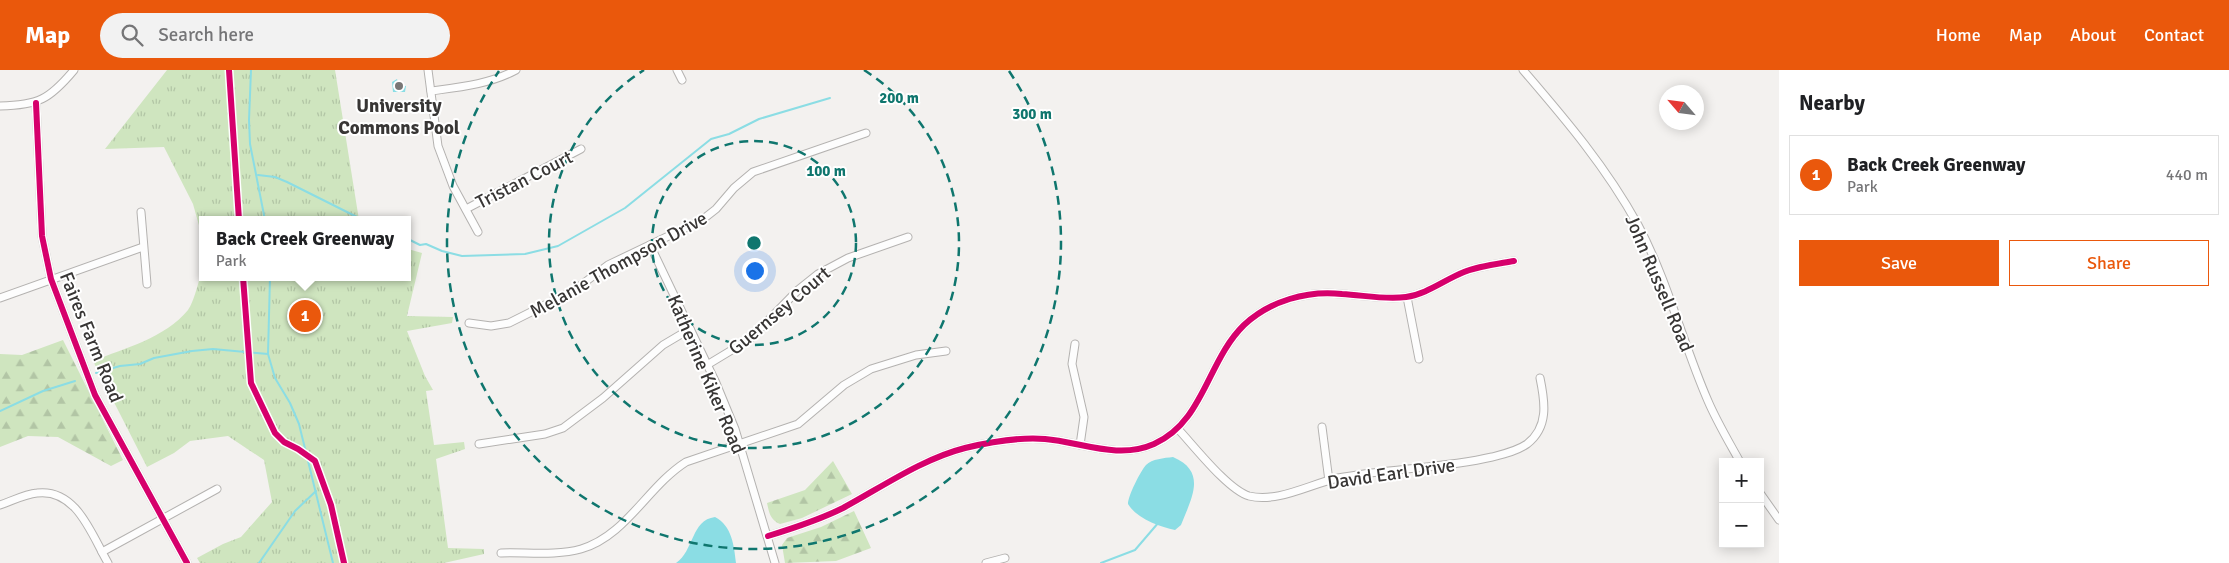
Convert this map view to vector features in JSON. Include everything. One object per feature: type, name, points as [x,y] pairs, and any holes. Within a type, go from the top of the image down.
[{"type":"street","points":[[0,106],[36,103],[54,91],[74,70]]},
{"type":"street","points":[[428,70],[438,146],[453,186],[478,232]]},
{"type":"street","points":[[431,90],[478,84],[504,77],[516,70]]},
{"type":"street","points":[[677,70],[682,80]]},
{"type":"street","name":"John Russell Road","points":[[1523,70],[1585,142],[1611,179],[1638,226],[1666,292],[1708,402],[1738,458]]},
{"type":"street","name":"Faires Farm Road","points":[[36,103],[42,236],[51,279],[95,395],[188,563]]},
{"type":"street","name":"Melanie Thompson Drive","points":[[469,323],[491,326],[508,323],[560,298],[608,265],[711,214],[734,188],[753,172],[866,133]]},
{"type":"street","name":"Tristan Court","points":[[466,209],[581,149]]},
{"type":"street","points":[[141,212],[147,284]]},
{"type":"street","name":"Guernsey Court","points":[[707,365],[750,339],[798,290],[818,274],[848,258],[908,237]]},
{"type":"street","name":"Katherine Kiker Road","points":[[650,245],[707,365],[740,444],[775,563]]},
{"type":"street","points":[[0,298],[143,247]]},
{"type":"street","points":[[768,536],[830,514],[933,460],[966,448],[1034,439],[1112,451],[1136,450],[1159,442],[1178,429],[1195,407],[1228,343],[1250,321],[1270,307],[1291,299],[1314,294],[1407,297],[1424,292],[1468,271],[1514,262]]},
{"type":"street","points":[[1407,297],[1419,359]]},
{"type":"street","points":[[479,444],[545,434],[563,428],[603,398],[663,345],[690,329]]},
{"type":"street","points":[[1075,344],[1072,364],[1084,417],[1080,445]]},
{"type":"street","points":[[501,553],[563,552],[589,546],[611,533],[676,468],[697,457],[798,424],[844,385],[871,369],[916,355],[946,352]]},
{"type":"street","name":"David Earl Drive","points":[[1178,429],[1228,483],[1245,494],[1259,497],[1274,496],[1329,481],[1364,474],[1443,466],[1518,449],[1533,438],[1544,418],[1545,401],[1540,378]]},
{"type":"street","points":[[1322,426],[1329,481]]},
{"type":"street","points":[[102,552],[217,489]]},
{"type":"street","points":[[0,505],[37,493],[46,493],[65,499],[82,516],[108,563]]},
{"type":"street","points":[[1764,499],[1779,520]]},
{"type":"street","points":[[986,563],[1005,558]]},
{"type":"green space","points":[[167,70],[335,70],[358,216],[199,216],[199,225],[193,204],[164,147],[105,149]]},
{"type":"green space","points":[[411,250],[422,253],[407,316],[453,317],[452,323],[407,331],[425,376],[433,390],[426,391],[434,445],[464,442],[465,449],[436,459],[448,548],[484,549],[484,554],[444,563],[200,563],[197,558],[241,537],[272,502],[264,460],[228,436],[190,441],[174,453],[147,467],[93,361],[144,341],[168,328],[188,310],[199,280],[411,281]]},
{"type":"green space","points":[[63,340],[123,460],[111,466],[58,437],[28,436],[0,447],[0,354],[22,355]]},
{"type":"green space","points":[[833,461],[852,494],[802,518],[780,524],[774,520],[767,503],[805,490]]},
{"type":"green space","points":[[854,511],[871,548],[836,561],[785,563],[782,545],[787,538],[821,527]]},
{"type":"water","name":"University Commons Pool","points":[[397,79],[399,85],[406,86],[405,92],[393,92],[392,82]]},
{"type":"water","points":[[1173,457],[1184,463],[1194,478],[1194,487],[1189,506],[1181,525],[1175,530],[1162,527],[1142,518],[1128,504],[1135,484],[1146,465],[1155,460]]},
{"type":"water","points":[[715,517],[729,531],[736,563],[676,563],[682,558],[701,524],[707,519]]},
{"type":"waterway","points":[[251,70],[250,144],[264,216]]},
{"type":"waterway","points":[[411,240],[420,245],[426,244],[442,251],[462,256],[525,254],[558,246],[625,208],[711,139],[729,134],[759,119],[830,98]]},
{"type":"waterway","points":[[258,175],[275,177],[287,182],[355,216]]},
{"type":"waterway","points":[[270,281],[268,354],[275,378],[290,403],[299,424],[333,563]]},
{"type":"waterway","points":[[96,373],[120,366],[140,364],[154,358],[192,351],[213,349],[268,354]]},
{"type":"waterway","points":[[0,411],[43,391],[75,381]]},
{"type":"waterway","points":[[259,563],[295,511],[316,491]]},
{"type":"waterway","points":[[1101,563],[1135,550],[1159,522]]},
{"type":"cycle path","points":[[229,70],[239,216]]},
{"type":"cycle path","points":[[36,103],[42,236],[51,279],[95,395],[187,563]]},
{"type":"cycle path","points":[[768,536],[806,524],[843,508],[918,466],[965,448],[1015,439],[1045,439],[1113,450],[1140,449],[1154,444],[1171,434],[1184,421],[1195,406],[1221,356],[1232,340],[1244,325],[1265,309],[1290,299],[1316,294],[1329,293],[1390,298],[1406,297],[1421,293],[1470,270],[1514,261]]},
{"type":"cycle path","points":[[243,281],[251,383],[275,433],[284,442],[315,461],[331,505],[344,563]]},
{"type":"place","name":"University Commons Pool","points":[[399,86]]},
{"type":"place","name":"Back Creek Greenway","points":[[305,316]]}]
